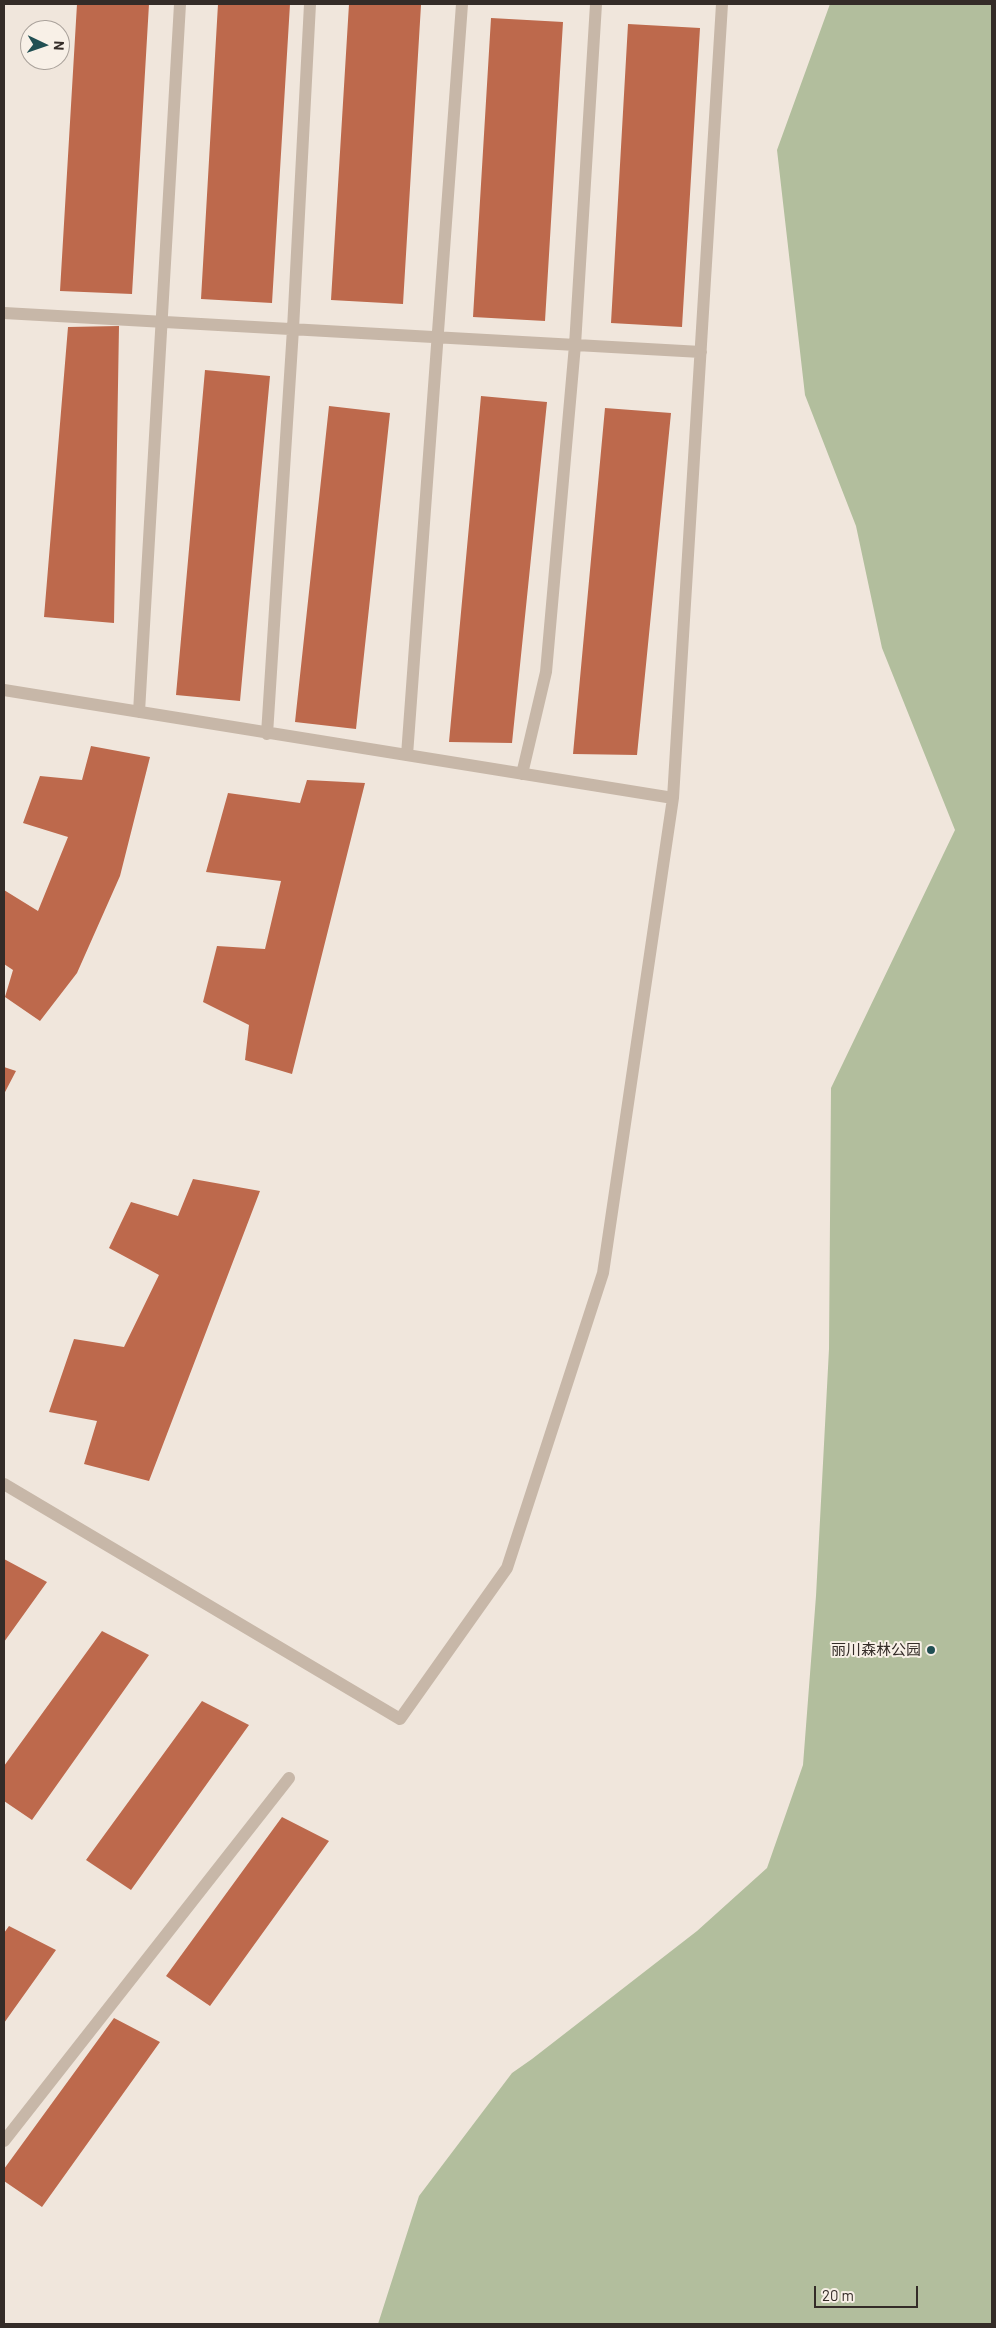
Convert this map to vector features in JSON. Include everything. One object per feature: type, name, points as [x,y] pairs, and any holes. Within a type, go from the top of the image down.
[{"type":"street","points":[[139,712],[180,4]]},
{"type":"street","points":[[267,734],[293,329],[310,4]]},
{"type":"street","points":[[407,755],[462,4]]},
{"type":"street","points":[[522,774],[546,672],[575,345],[596,4]]},
{"type":"street","points":[[4,1484],[400,1720],[507,1568],[603,1273],[673,798],[722,4]]},
{"type":"street","points":[[4,313],[701,352]]},
{"type":"street","points":[[4,690],[267,734],[673,798]]},
{"type":"street","points":[[4,2141],[289,1778]]},
{"type":"green space","points":[[830,4],[992,4],[992,2324],[378,2324],[419,2196],[512,2073],[697,1931],[767,1868],[803,1765],[816,1596],[829,1349],[831,1088],[955,830],[882,648],[856,526],[805,395],[777,150]]},
{"type":"building","points":[[77,4],[149,4],[132,294],[60,291]]},
{"type":"building","points":[[218,4],[290,4],[272,303],[201,299]]},
{"type":"building","points":[[349,4],[421,5],[403,304],[331,300]]},
{"type":"building","points":[[491,18],[563,22],[545,321],[473,317]]},
{"type":"building","points":[[628,24],[700,28],[682,327],[611,323]]},
{"type":"building","points":[[119,326],[114,623],[44,617],[68,327]]},
{"type":"building","points":[[205,370],[270,376],[240,701],[176,695]]},
{"type":"building","points":[[481,396],[547,402],[512,743],[449,742]]},
{"type":"building","points":[[329,406],[390,413],[356,729],[295,722]]},
{"type":"building","points":[[605,408],[671,413],[637,755],[573,754]]},
{"type":"building","points":[[91,746],[150,757],[120,876],[77,973],[40,1021],[5,997],[13,970],[4,964],[4,890],[38,911],[68,837],[23,823],[40,776],[82,780]]},
{"type":"building","points":[[307,780],[365,783],[292,1074],[245,1060],[249,1025],[203,1002],[217,946],[265,949],[281,881],[206,872],[228,793],[300,803]]},
{"type":"building","points":[[4,1067],[16,1071],[4,1094]]},
{"type":"building","points":[[193,1179],[260,1191],[149,1481],[84,1464],[97,1421],[49,1412],[74,1339],[124,1347],[159,1275],[109,1248],[131,1202],[178,1216]]},
{"type":"building","points":[[4,1559],[47,1582],[4,1642]]},
{"type":"building","points":[[102,1631],[149,1655],[32,1820],[4,1801],[4,1766]]},
{"type":"building","points":[[202,1701],[249,1725],[131,1890],[86,1860]]},
{"type":"building","points":[[282,1817],[329,1841],[210,2006],[166,1976]]},
{"type":"building","points":[[9,1926],[56,1950],[4,2023],[4,1933]]},
{"type":"building","points":[[114,2018],[160,2042],[42,2207],[4,2181],[4,2169]]},
{"type":"place","name":"丽川森林公园","points":[[931,1650]]}]
